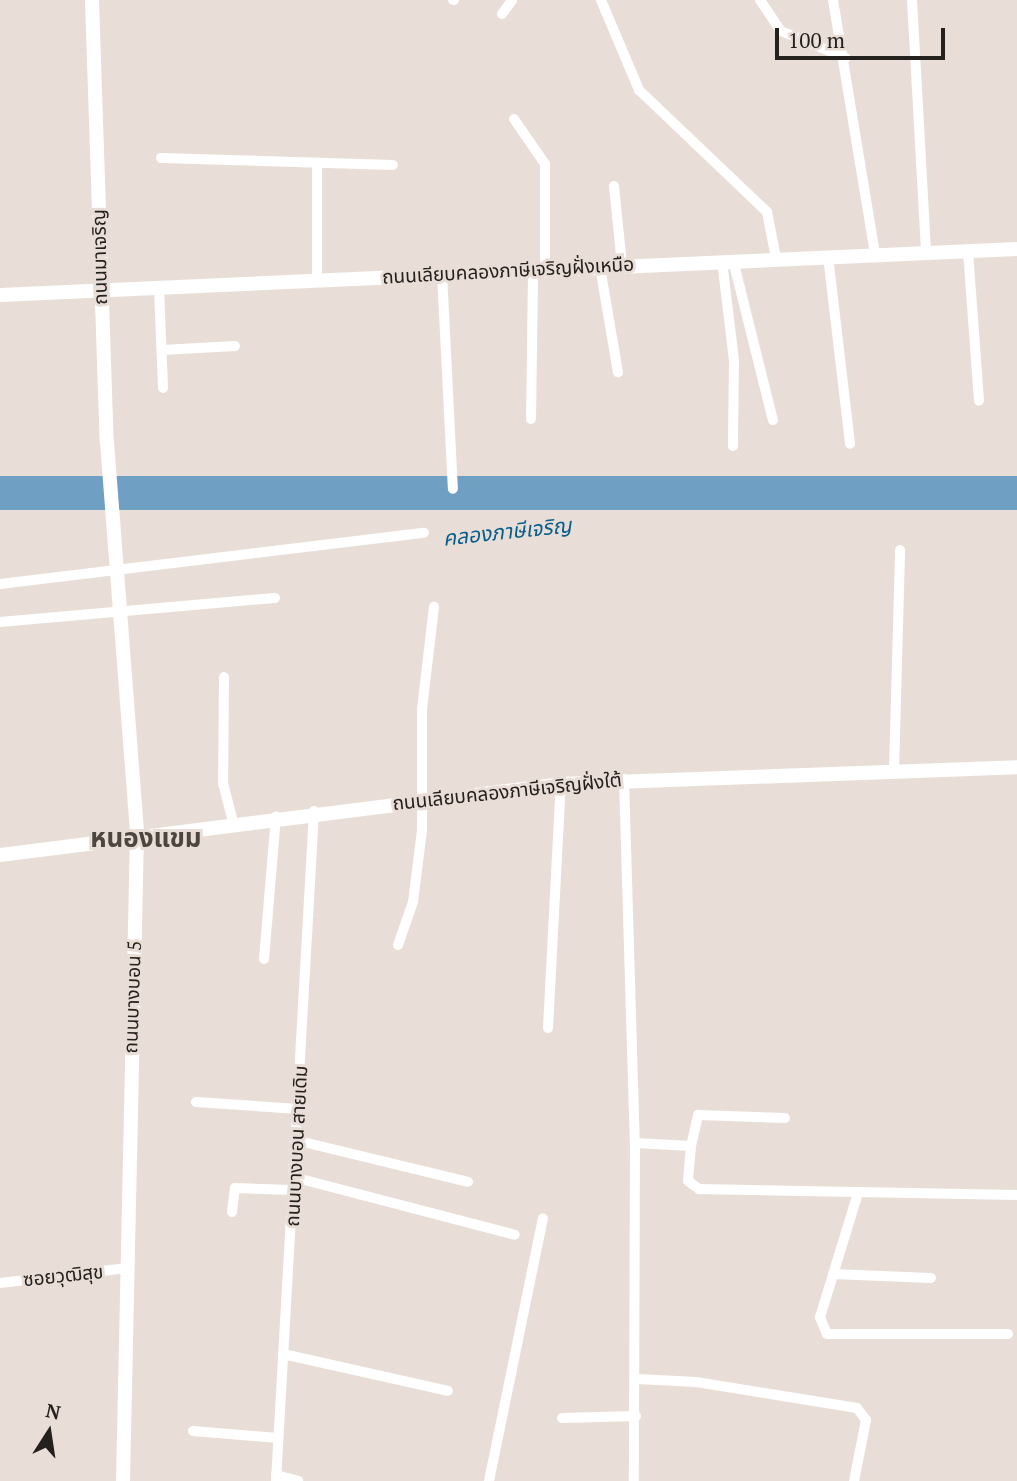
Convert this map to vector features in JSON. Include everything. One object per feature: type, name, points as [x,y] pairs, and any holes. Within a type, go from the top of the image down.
[{"type":"main road","name":"ถนนมาเจริญ","points":[[92,0],[99,291],[111,514]]},
{"type":"main road","name":"ถนนเลียบคลองภาษีเจริญฝั่งเหนือ","points":[[0,295],[539,268],[1017,249]]},
{"type":"main road","name":"ถนนบางบอน 5","points":[[111,514],[137,834],[123,1481]]},
{"type":"main road","name":"ถนนเลียบคลองภาษีเจริญฝั่งใต้","points":[[0,855],[314,811],[561,784],[624,779],[1017,767]]},
{"type":"street","points":[[502,15],[512,0]]},
{"type":"street","points":[[601,0],[636,86],[767,212],[776,258]]},
{"type":"street","points":[[760,0],[781,31],[846,58]]},
{"type":"street","points":[[833,0],[846,58],[874,255]]},
{"type":"street","points":[[912,0],[926,253]]},
{"type":"street","points":[[514,118],[545,164],[531,419]]},
{"type":"street","points":[[161,158],[393,165]]},
{"type":"street","points":[[317,163],[317,279]]},
{"type":"street","points":[[614,186],[622,265]]},
{"type":"street","points":[[968,251],[979,401]]},
{"type":"street","points":[[828,256],[850,444]]},
{"type":"street","points":[[727,261],[773,420]]},
{"type":"street","points":[[727,261],[734,360],[733,446]]},
{"type":"street","points":[[600,267],[618,372]]},
{"type":"street","points":[[442,274],[453,489]]},
{"type":"street","points":[[159,288],[163,388]]},
{"type":"street","points":[[162,350],[235,346]]},
{"type":"street","points":[[0,583],[424,533]]},
{"type":"street","points":[[894,769],[900,550]]},
{"type":"street","points":[[0,622],[275,598]]},
{"type":"street","points":[[398,945],[413,902],[425,798],[422,709],[434,607]]},
{"type":"street","points":[[223,677],[223,783],[233,822]]},
{"type":"street","points":[[624,779],[635,1143],[637,1379],[634,1481]]},
{"type":"street","points":[[548,1028],[561,784]]},
{"type":"street","name":"ถนนบางบอน สายเดิม","points":[[276,1478],[314,811]]},
{"type":"street","points":[[264,959],[276,816]]},
{"type":"street","points":[[196,1102],[298,1109]]},
{"type":"street","points":[[785,1118],[698,1115],[691,1146],[688,1181],[699,1189],[1017,1195]]},
{"type":"street","points":[[295,1140],[468,1182]]},
{"type":"street","points":[[635,1143],[691,1146]]},
{"type":"street","points":[[293,1177],[472,1219],[515,1235]]},
{"type":"street","points":[[232,1212],[235,1188],[293,1190]]},
{"type":"street","points":[[858,1193],[820,1317],[827,1334],[1008,1334]]},
{"type":"street","points":[[489,1481],[543,1219]]},
{"type":"street","name":"ซอยวุฒิสุข","points":[[0,1283],[127,1268]]},
{"type":"street","points":[[833,1274],[931,1278]]},
{"type":"street","points":[[284,1353],[448,1391]]},
{"type":"street","points":[[637,1379],[696,1382],[857,1408],[866,1420],[855,1481]]},
{"type":"street","points":[[562,1418],[636,1416]]},
{"type":"street","points":[[193,1431],[278,1438]]},
{"type":"street","points":[[276,1478],[298,1481]]},
{"type":"water","points":[[0,476],[1017,476],[1017,510],[0,510]]},
{"type":"district","name":"หนองแขม","points":[[146,838]]},
{"type":"water label","name":"คลองภาษีเจริญ","points":[[507,531]]}]
